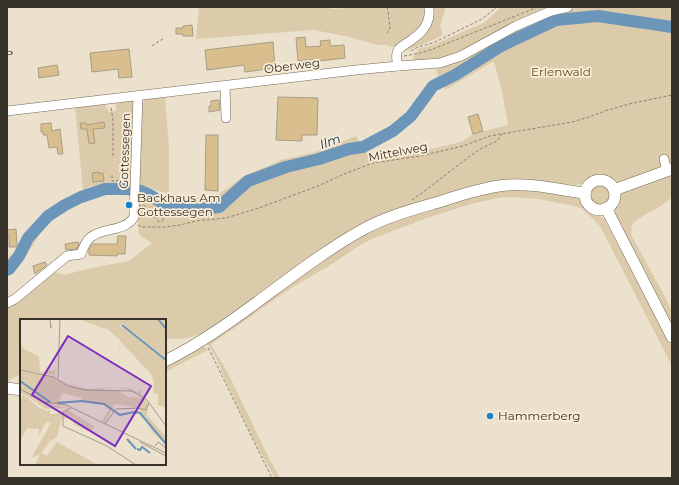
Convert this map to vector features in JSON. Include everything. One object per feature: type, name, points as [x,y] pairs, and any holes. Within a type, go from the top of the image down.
[{"type":"main road","points":[[614,190],[669,170]]},
{"type":"main road","points":[[598,180],[607,182],[614,190],[615,196],[613,202],[606,208],[599,210],[592,208],[586,201],[585,193],[587,188],[590,184],[598,180]]},
{"type":"main road","points":[[166,359],[202,340],[342,242],[363,229],[380,221],[456,196],[495,186],[546,186],[585,193]]},
{"type":"main road","points":[[606,208],[672,337]]},
{"type":"main road","points":[[7,388],[20,390]]},
{"type":"street","points":[[397,62],[397,52],[399,48],[418,36],[424,29],[429,16],[429,7]]},
{"type":"street","name":"Oberweg","points":[[7,111],[252,83],[397,62],[433,66],[461,56],[516,26],[551,11],[568,7]]},
{"type":"street","points":[[252,83],[252,93]]},
{"type":"street","points":[[225,86],[226,118]]},
{"type":"street","name":"Gottessegen","points":[[131,222],[134,217],[135,199],[138,96]]},
{"type":"street","points":[[664,159],[669,170]]},
{"type":"street","points":[[7,303],[15,299],[67,256],[80,254],[88,241],[96,234],[126,225],[131,222]]},
{"type":"path","points":[[386,7],[388,10],[390,28],[387,33]]},
{"type":"path","points":[[411,51],[418,47],[433,43],[482,19],[497,7]]},
{"type":"path","points":[[397,62],[539,7]]},
{"type":"path","points":[[152,46],[164,38]]},
{"type":"path","name":"Mittelweg","points":[[131,222],[142,227],[160,227],[226,218],[318,186],[373,163],[420,156],[464,146],[490,136],[572,122],[629,104],[672,95]]},
{"type":"path","points":[[109,99],[113,120],[113,158]]},
{"type":"path","points":[[409,202],[476,152],[497,141],[502,134]]},
{"type":"path","points":[[112,175],[112,181],[135,182]]},
{"type":"path","points":[[145,211],[157,218],[157,222],[160,222]]},
{"type":"path","points":[[157,218],[159,216],[162,218],[160,227]]},
{"type":"path","points":[[202,340],[211,353],[272,478]]},
{"type":"green space","points":[[199,7],[330,7],[331,9],[364,7],[426,7],[425,22],[419,32],[395,47],[378,45],[345,36],[314,30],[196,39]]},
{"type":"green space","points":[[431,7],[446,7],[440,25],[443,35],[404,52],[404,48],[416,40]]},
{"type":"green space","points":[[501,7],[556,7],[450,57],[411,62],[418,49],[433,45],[483,23]]},
{"type":"green space","name":"Erlenwald","points":[[581,7],[672,7],[672,164],[618,182],[602,176],[594,176],[582,184],[576,185],[515,180],[372,220],[210,329],[188,338],[166,338],[166,319],[20,319],[20,374],[11,379],[7,384],[7,307],[52,271],[64,275],[129,261],[152,243],[139,235],[139,188],[169,197],[214,198],[244,176],[281,160],[316,152],[356,136],[369,156],[375,160],[461,142],[473,134],[508,125],[494,61],[445,90],[438,77],[436,68],[552,14]]},
{"type":"green space","points":[[165,97],[169,148],[169,194],[138,184],[141,105],[145,99]]},
{"type":"green space","points":[[134,100],[132,176],[126,178],[126,184],[104,184],[83,190],[75,107],[105,105],[109,112],[116,111],[116,103]]},
{"type":"green space","points":[[672,173],[672,197],[663,205],[632,224],[631,235],[672,312],[672,328],[616,219],[615,203],[622,194],[635,186]]},
{"type":"green space","points":[[600,184],[608,187],[611,195],[608,203],[600,206],[592,203],[589,195],[592,187]]},
{"type":"green space","points":[[527,189],[554,192],[574,197],[581,201],[589,210],[604,219],[672,347],[672,366],[600,226],[581,208],[538,199],[511,197],[498,198],[471,204],[427,218],[374,238],[357,247],[329,266],[291,288],[211,345],[227,371],[280,478],[275,478],[250,433],[217,359],[207,344],[208,341],[355,239],[384,224],[485,193],[498,190]]},
{"type":"green space","points":[[43,229],[22,262],[7,274],[7,260],[28,235]]},
{"type":"green space","points":[[200,347],[205,347],[208,350],[166,371],[166,364]]},
{"type":"building","points":[[192,25],[193,36],[176,34],[176,28],[183,28],[183,26]]},
{"type":"building","points":[[305,37],[306,47],[321,46],[320,41],[330,40],[330,46],[344,45],[345,58],[319,61],[319,59],[298,61],[296,38]]},
{"type":"building","points":[[273,42],[275,68],[245,72],[244,65],[207,70],[205,50]]},
{"type":"building","points":[[129,49],[132,77],[119,78],[118,69],[92,72],[90,53]]},
{"type":"building","points":[[57,65],[59,75],[39,78],[38,68]]},
{"type":"building","points":[[278,97],[318,98],[317,135],[302,135],[302,141],[276,140]]},
{"type":"building","points":[[219,100],[220,110],[209,112],[211,101]]},
{"type":"building","points":[[478,114],[483,131],[473,134],[468,117]]},
{"type":"building","points":[[104,122],[105,128],[93,129],[95,143],[89,144],[87,129],[81,129],[80,123],[86,123],[86,125]]},
{"type":"building","points":[[51,123],[52,131],[60,129],[63,154],[58,154],[57,147],[49,148],[47,135],[43,135],[43,132],[41,132],[41,124]]},
{"type":"building","points":[[206,135],[218,135],[218,191],[205,190]]},
{"type":"building","points":[[99,172],[99,174],[103,173],[104,181],[93,182],[92,173]]},
{"type":"building","points":[[16,229],[17,247],[9,247],[9,235],[7,235],[7,230]]},
{"type":"building","points":[[118,236],[126,236],[125,254],[117,254],[117,256],[89,255],[89,249],[93,244],[117,244]]},
{"type":"building","points":[[78,242],[79,244],[77,249],[66,250],[65,244]]},
{"type":"building","points":[[45,262],[47,265],[35,274],[33,266]]},
{"type":"waterway","name":"Ilm","points":[[7,270],[19,256],[28,238],[48,216],[81,197],[105,189],[127,189],[141,191],[168,207],[194,210],[219,207],[248,181],[286,167],[319,159],[349,149],[363,147],[393,131],[411,116],[433,86],[455,75],[501,46],[556,20],[598,16],[672,27]]},
{"type":"place","name":"Backhaus Am Gottessegen","points":[[129,205]]},
{"type":"place","name":"Hammerberg","points":[[490,416]]}]
